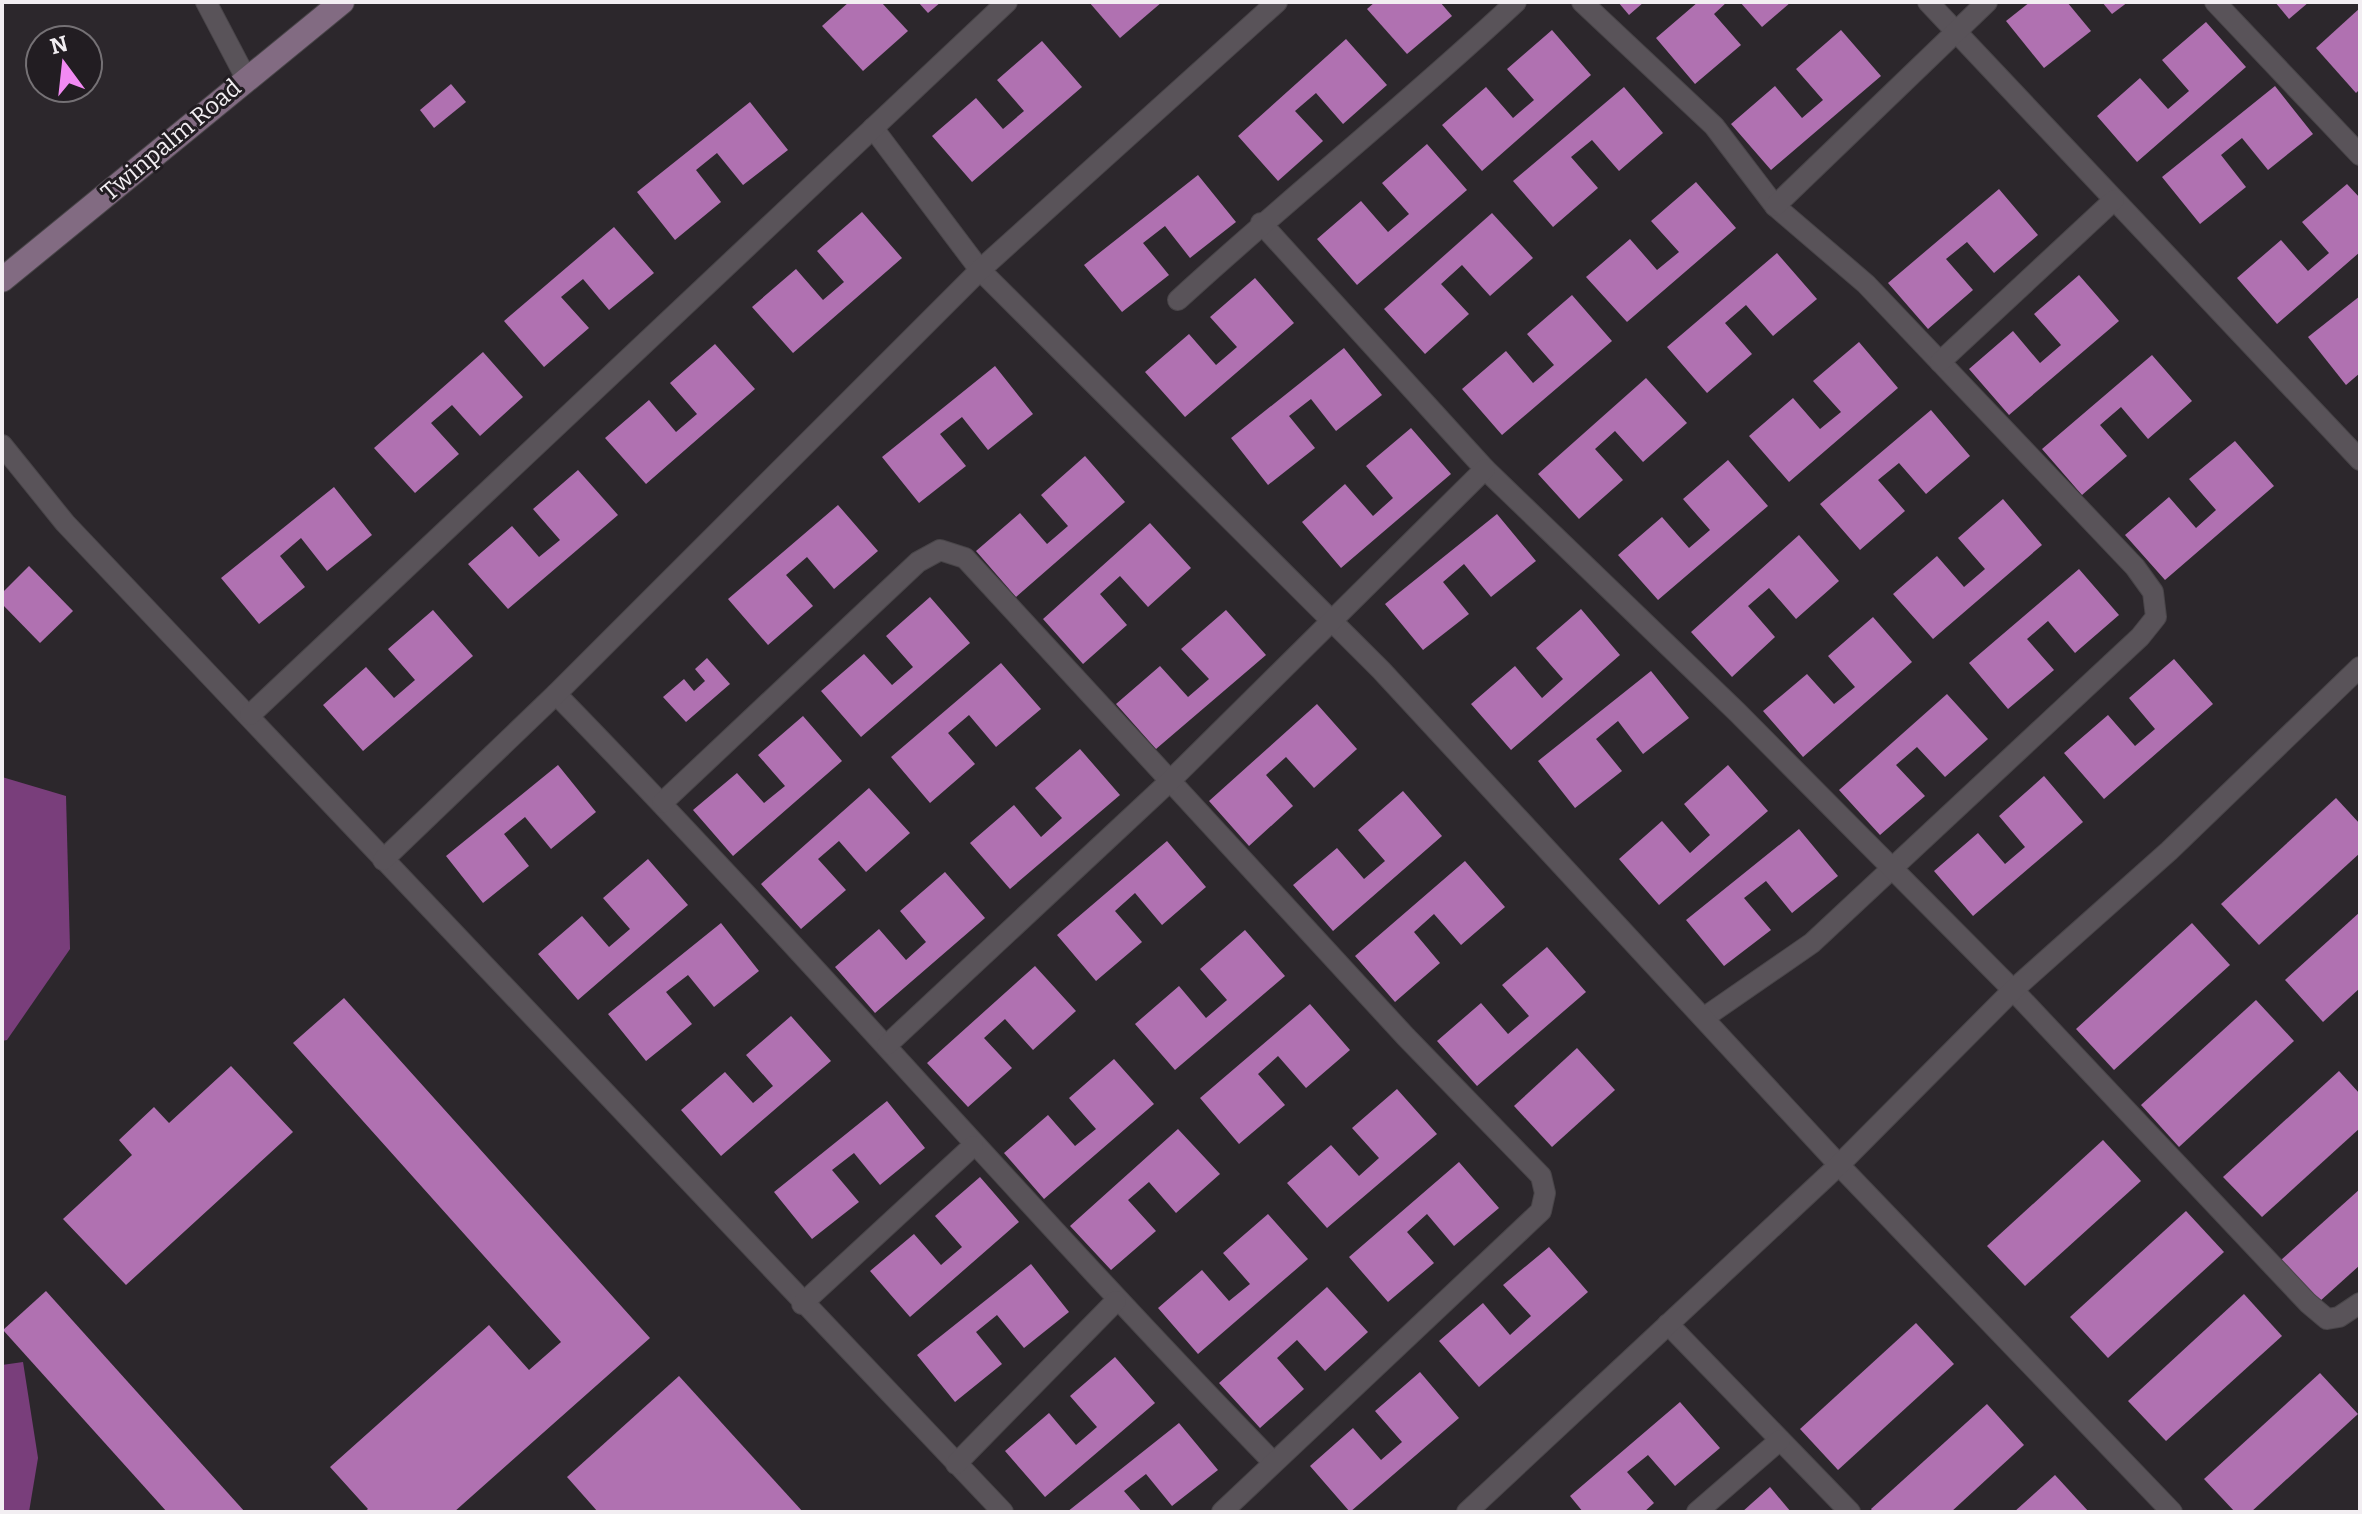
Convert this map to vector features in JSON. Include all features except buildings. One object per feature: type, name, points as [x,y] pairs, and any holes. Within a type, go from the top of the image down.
[{"type":"main road","name":"Twinpalm Road","points":[[2,280],[342,2]]},
{"type":"lane","points":[[206,2],[246,78]]},
{"type":"lane","points":[[250,715],[1007,2]]},
{"type":"lane","points":[[383,860],[556,694],[980,270],[1277,2]]},
{"type":"lane","points":[[1178,300],[1261,223],[1416,96],[1516,2]]},
{"type":"lane","points":[[1582,2],[1714,126],[1775,206],[1866,284],[2135,567],[2153,592],[2156,617],[2140,637],[1812,943],[1705,1017]]},
{"type":"lane","points":[[1928,2],[2360,460]]},
{"type":"lane","points":[[1775,206],[1987,2]]},
{"type":"lane","points":[[2215,2],[2360,155]]},
{"type":"lane","points":[[873,128],[980,270],[1330,619],[1705,1017],[1839,1165],[2172,1512]]},
{"type":"lane","points":[[1940,362],[2114,200]]},
{"type":"lane","points":[[1261,223],[1485,469],[1737,712],[2013,990],[2308,1303],[2327,1319],[2339,1317],[2360,1303]]},
{"type":"lane","points":[[2,445],[65,523],[250,715],[802,1304],[1003,1512]]},
{"type":"lane","points":[[887,1045],[1170,781],[1330,619],[1485,469]]},
{"type":"lane","points":[[662,803],[918,562],[940,550],[965,558],[1406,1037],[1541,1176],[1545,1193],[1541,1211],[1272,1461],[1222,1512]]},
{"type":"lane","points":[[1467,1512],[1839,1165],[2013,990],[2169,851],[2360,667]]},
{"type":"lane","points":[[556,694],[887,1045],[973,1146],[1116,1301],[1272,1461]]},
{"type":"lane","points":[[802,1304],[973,1146]]},
{"type":"lane","points":[[956,1464],[1116,1301]]},
{"type":"lane","points":[[1668,1324],[1850,1512]]},
{"type":"lane","points":[[1697,1512],[1780,1440]]},
{"type":"shaded area","points":[[2,777],[66,796],[70,949],[7,1040],[2,1041]]},
{"type":"shaded area","points":[[23,1362],[38,1458],[29,1512],[2,1512],[2,1365]]}]
